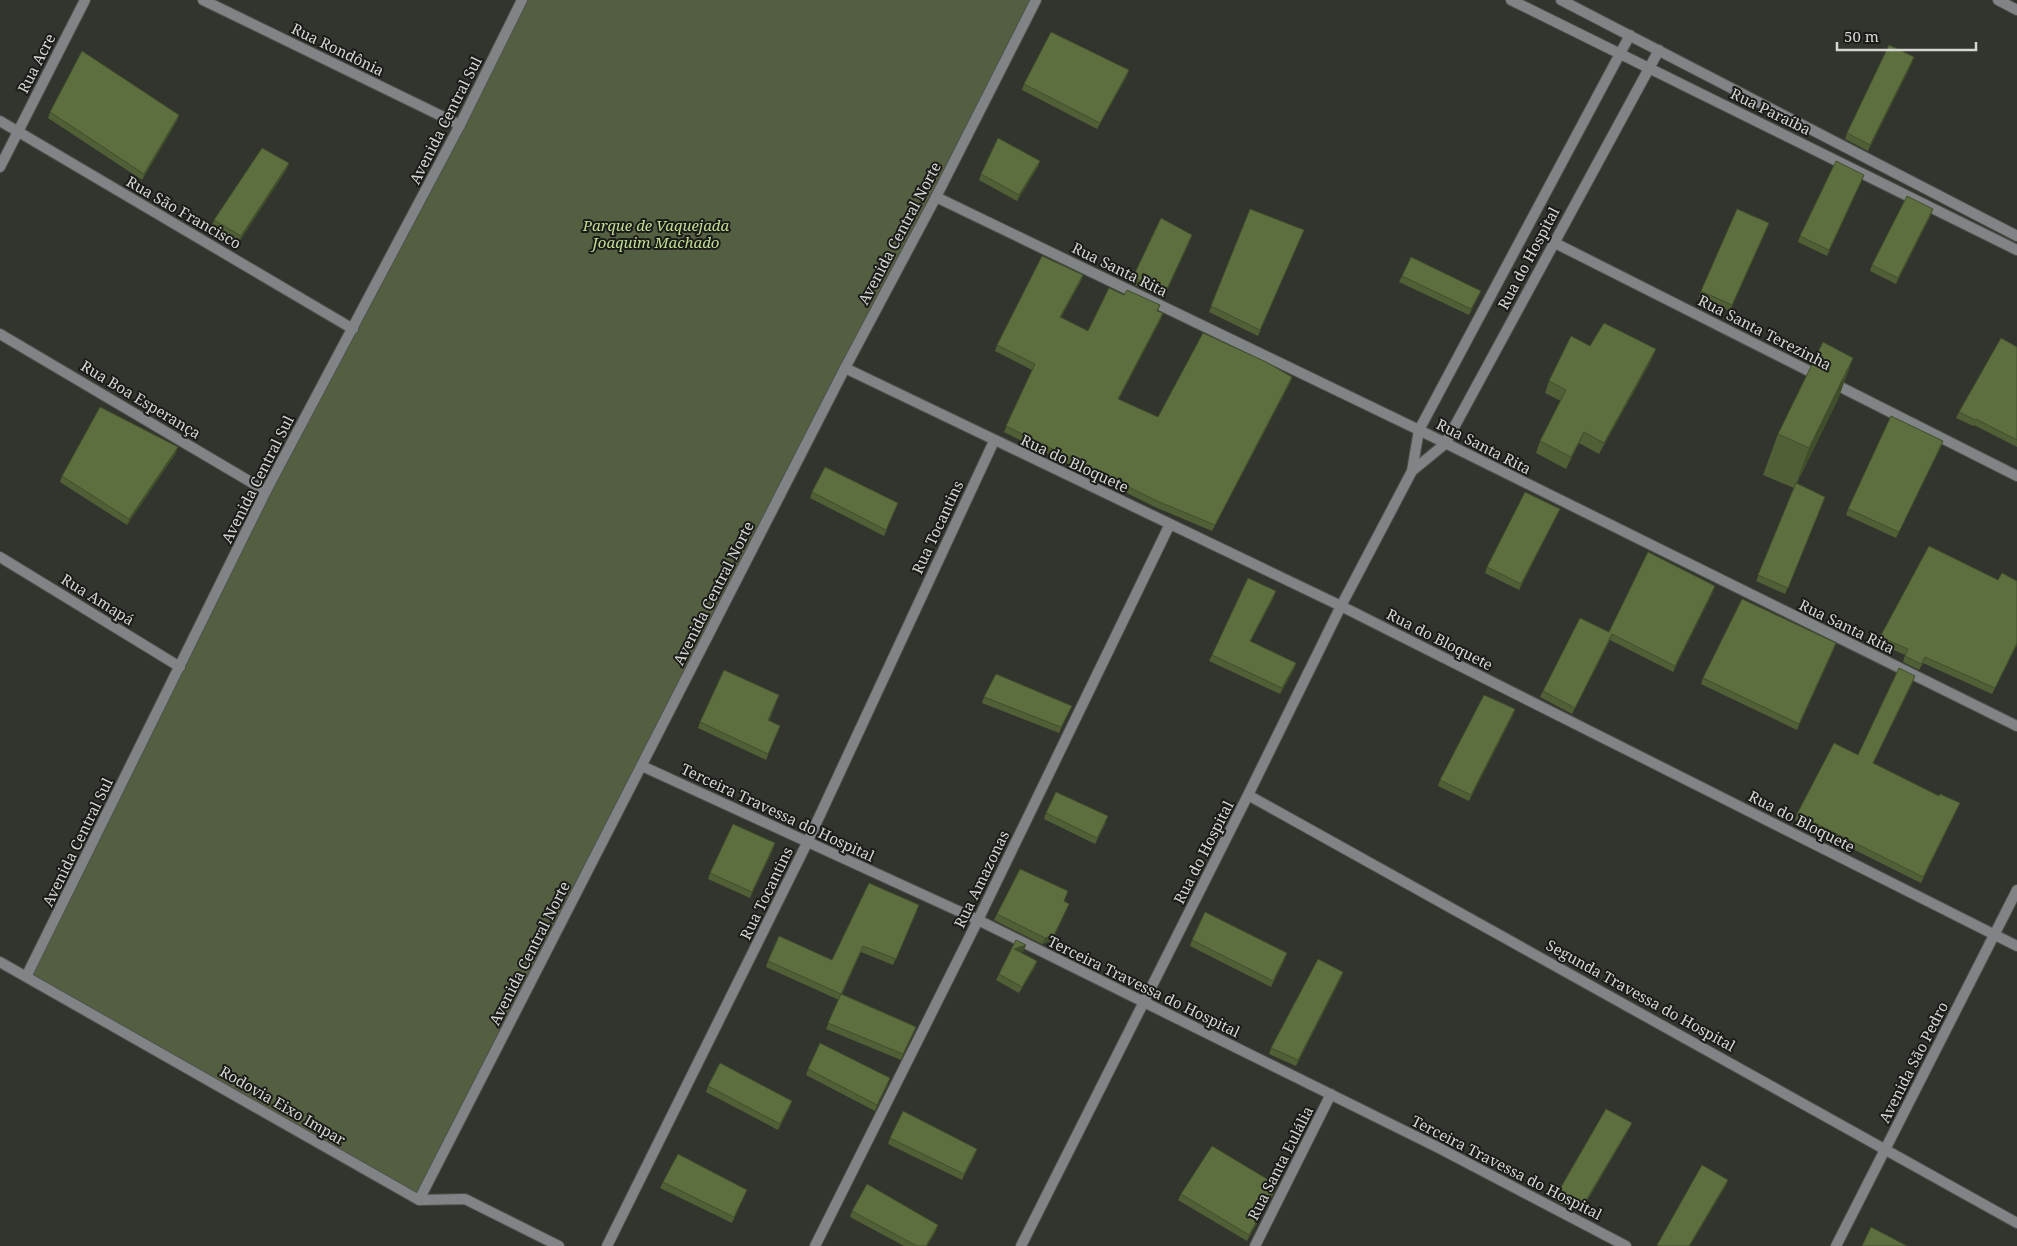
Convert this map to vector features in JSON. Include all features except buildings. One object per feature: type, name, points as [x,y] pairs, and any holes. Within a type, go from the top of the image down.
[{"type":"street","name":"Rua Acre","points":[[0,167],[84,0]]},
{"type":"street","name":"Rua Rondônia","points":[[203,0],[460,125]]},
{"type":"street","name":"Avenida Central Sul","points":[[26,975],[266,491],[460,125],[522,0]]},
{"type":"street","name":"Avenida Central Norte","points":[[419,1200],[845,368],[936,197],[1036,0]]},
{"type":"street","name":"Rua Paraíba","points":[[1511,0],[2017,250]]},
{"type":"street","name":"Rua Paraíba","points":[[1561,0],[2017,236]]},
{"type":"street","points":[[1998,0],[2017,10]]},
{"type":"street","name":"Rua do Hospital","points":[[1021,1246],[1248,796],[1340,606],[1412,471],[1419,430],[1622,54],[1630,35]]},
{"type":"street","name":"Rua do Hospital","points":[[1412,471],[1445,444],[1553,242],[1659,50]]},
{"type":"street","name":"Rua São Francisco","points":[[0,122],[353,329]]},
{"type":"street","name":"Rua Santa Rita","points":[[936,197],[1419,430],[2017,726]]},
{"type":"street","name":"Rua Santa Terezinha","points":[[1553,242],[2017,476]]},
{"type":"street","name":"Rua Boa Esperança","points":[[0,334],[266,491]]},
{"type":"street","name":"Rua do Bloquete","points":[[845,368],[1340,606],[2017,946]]},
{"type":"street","name":"Rua Tocantins","points":[[607,1246],[807,843],[994,441]]},
{"type":"street","name":"Rua Amazonas","points":[[815,1246],[978,920],[1170,524]]},
{"type":"street","name":"Rua Amapá","points":[[0,557],[180,667]]},
{"type":"street","name":"Terceira Travessa do Hospital","points":[[642,766],[978,920],[1142,1003],[1331,1094],[1625,1246]]},
{"type":"street","name":"Segunda Travessa do Hospital","points":[[1248,796],[1886,1148],[2017,1223]]},
{"type":"street","name":"Avenida São Pedro","points":[[1836,1246],[2017,890]]},
{"type":"street","name":"Rodovia Eixo Impar","points":[[0,962],[26,975],[419,1200]]},
{"type":"street","name":"Rua Santa Eulália","points":[[1255,1246],[1331,1094]]},
{"type":"street","points":[[419,1200],[465,1199],[559,1246]]},
{"type":"green space","name":"Parque de Vaquejada Joaquim Machado","points":[[516,0],[1035,0],[419,1200],[27,975]]}]
